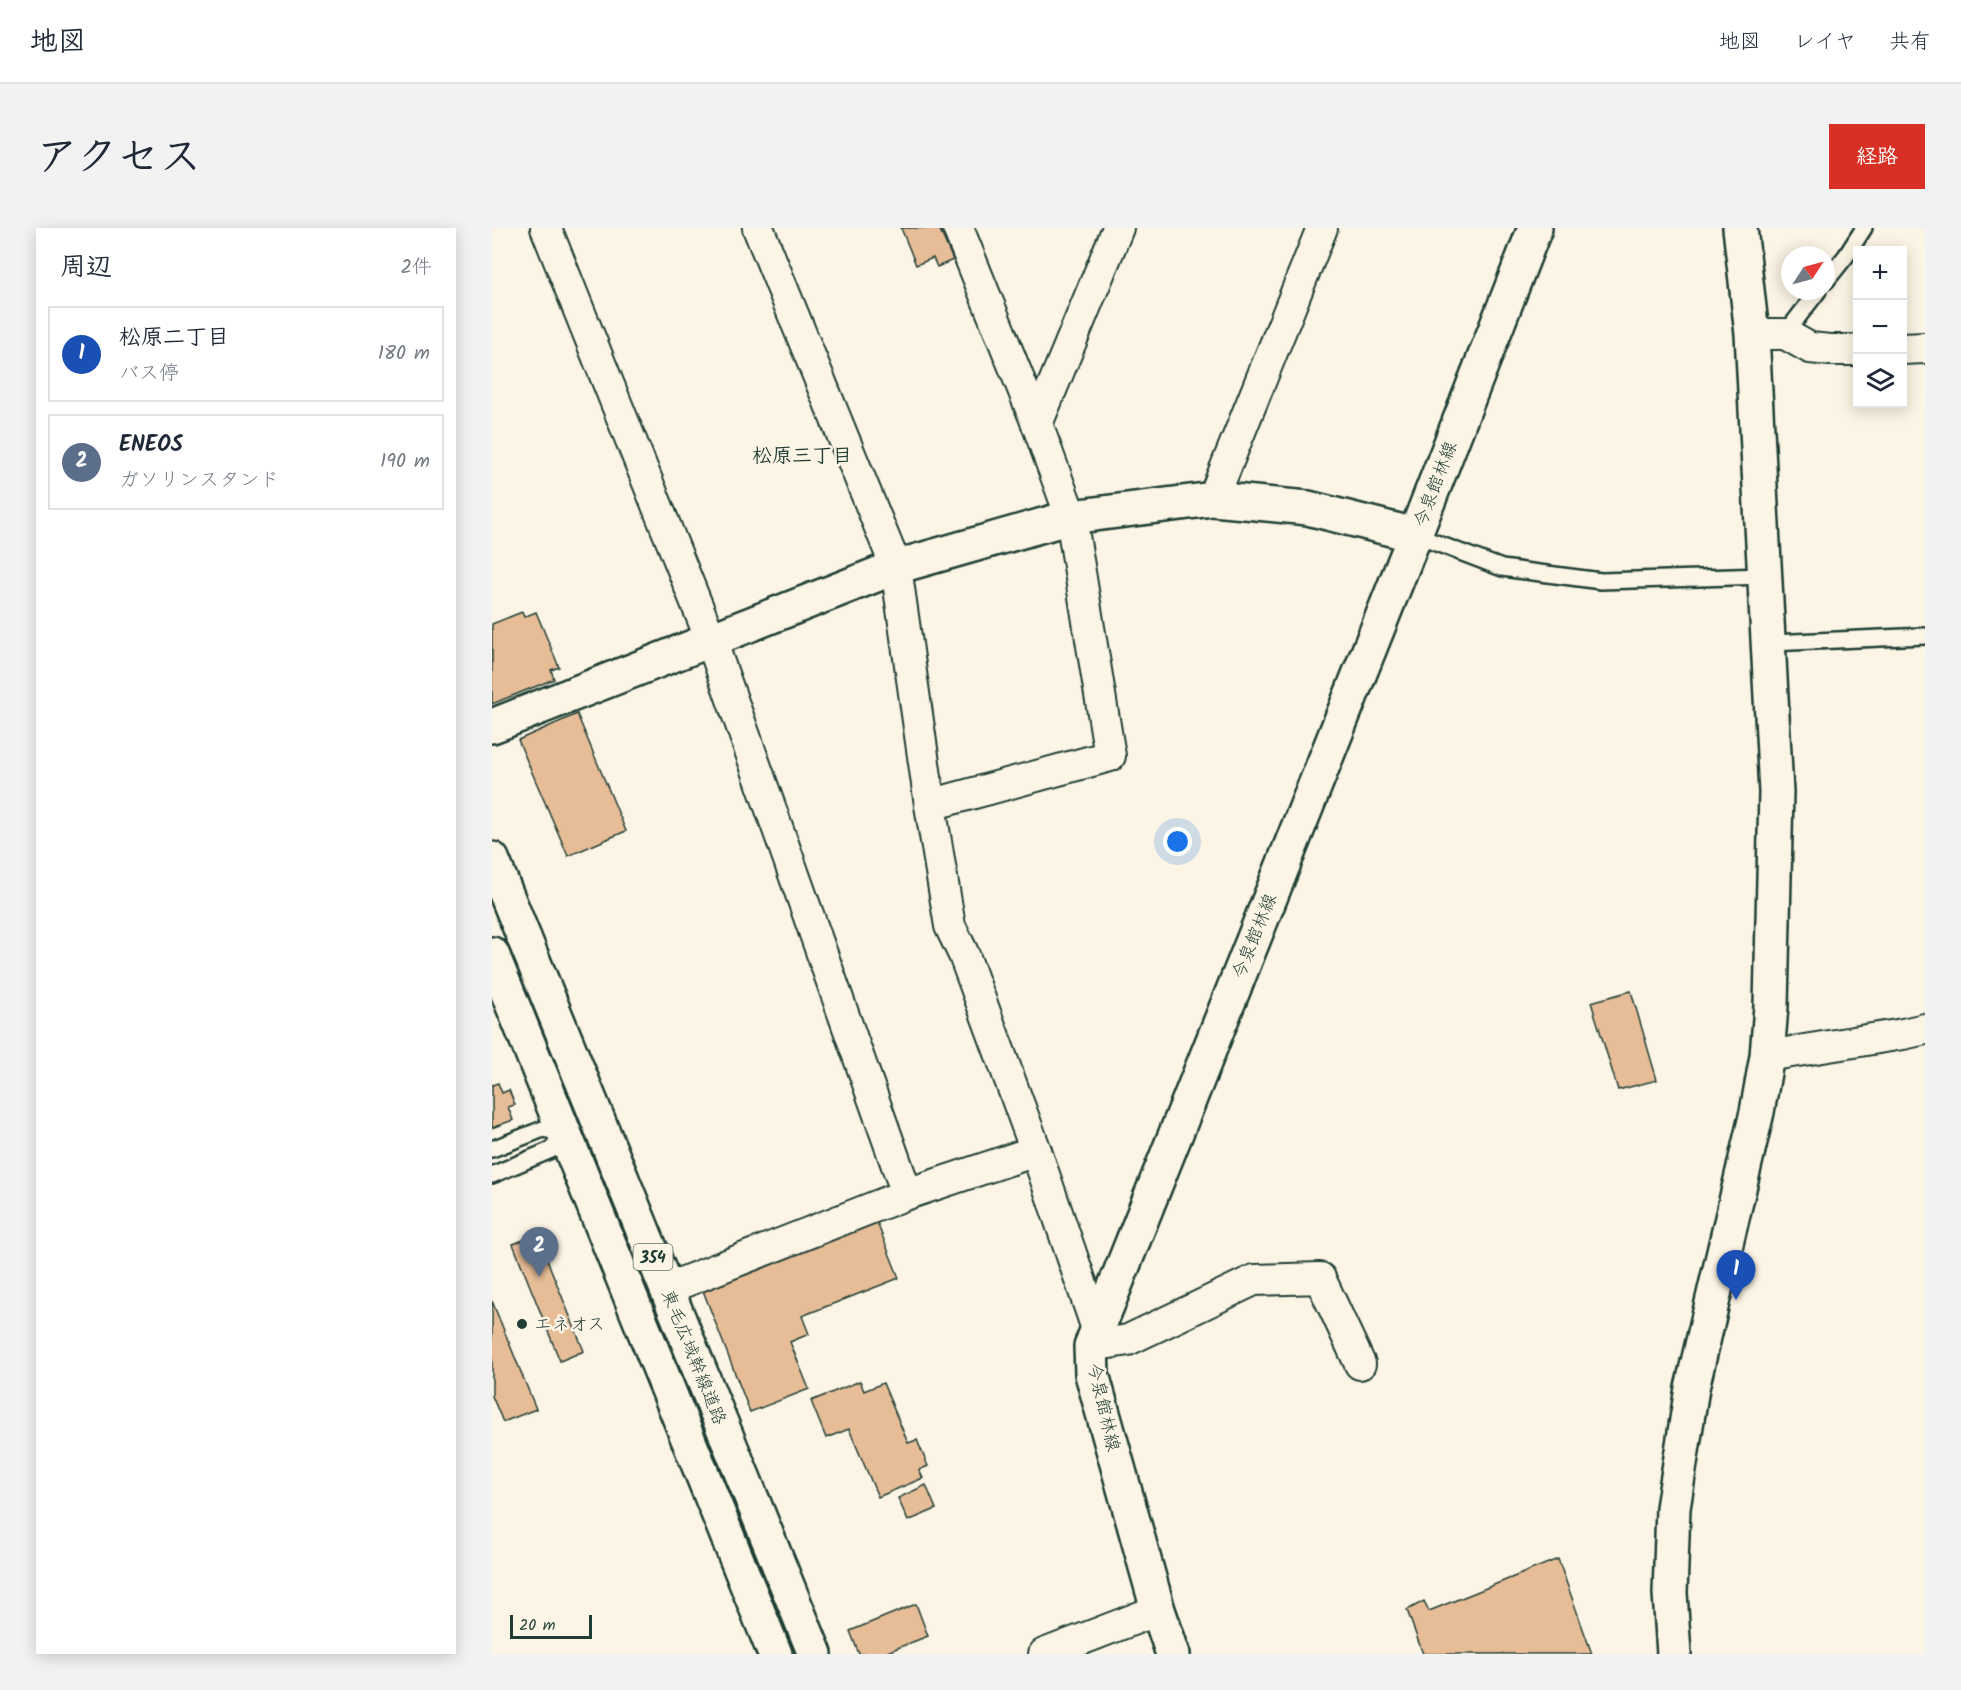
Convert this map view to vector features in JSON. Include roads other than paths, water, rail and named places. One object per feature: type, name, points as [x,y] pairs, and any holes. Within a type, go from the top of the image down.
[{"type":"main road","name":"今泉館林線","points":[[1173,1654],[1158,1611],[1092,1374],[1094,1337],[1415,535],[1535,228]]},
{"type":"main road","points":[[1674,1654],[1670,1593],[1675,1497],[1692,1388],[1757,1112],[1767,1056],[1773,972],[1776,792],[1752,334],[1740,228]]},
{"type":"main road","points":[[492,726],[896,567],[1071,517],[1213,499],[1308,508],[1415,535]]},
{"type":"main road","name":"東毛広域幹線道路","points":[[492,859],[815,1654]]},
{"type":"main road","name":"東毛広域幹線道路","points":[[492,954],[775,1654]]},
{"type":"street","points":[[546,228],[711,640],[906,1194]]},
{"type":"street","points":[[758,228],[896,567],[930,806],[950,926],[964,955],[1036,1151],[1094,1337],[1128,1340],[1254,1280],[1320,1278],[1360,1364]]},
{"type":"street","points":[[930,806],[1110,756],[1071,517],[1037,424],[958,228]]},
{"type":"street","points":[[1037,424],[1118,228]]},
{"type":"street","points":[[1213,499],[1322,228]]},
{"type":"street","points":[[1752,334],[1785,334],[1810,348],[1853,350]]},
{"type":"street","points":[[1907,349],[1925,348]]},
{"type":"street","points":[[1767,1056],[1925,1029]]},
{"type":"street","points":[[666,1289],[906,1194],[1036,1151]]},
{"type":"street","points":[[1044,1654],[1158,1611]]},
{"type":"lane","points":[[1835,270],[1864,228]]},
{"type":"lane","points":[[1785,334],[1811,300]]},
{"type":"lane","points":[[1415,535],[1502,568],[1601,581],[1765,576]]},
{"type":"lane","points":[[1769,643],[1925,636]]},
{"type":"lane","points":[[492,1149],[543,1129],[565,1133],[551,1150],[492,1175]]},
{"type":"place","name":"ENEOS","points":[[539,1277]]},
{"type":"place","name":"松原二丁目","points":[[1736,1300]]},
{"type":"place","name":"エネオス","points":[[522,1324]]},
{"type":"district","name":"松原三丁目","points":[[802,455]]}]
